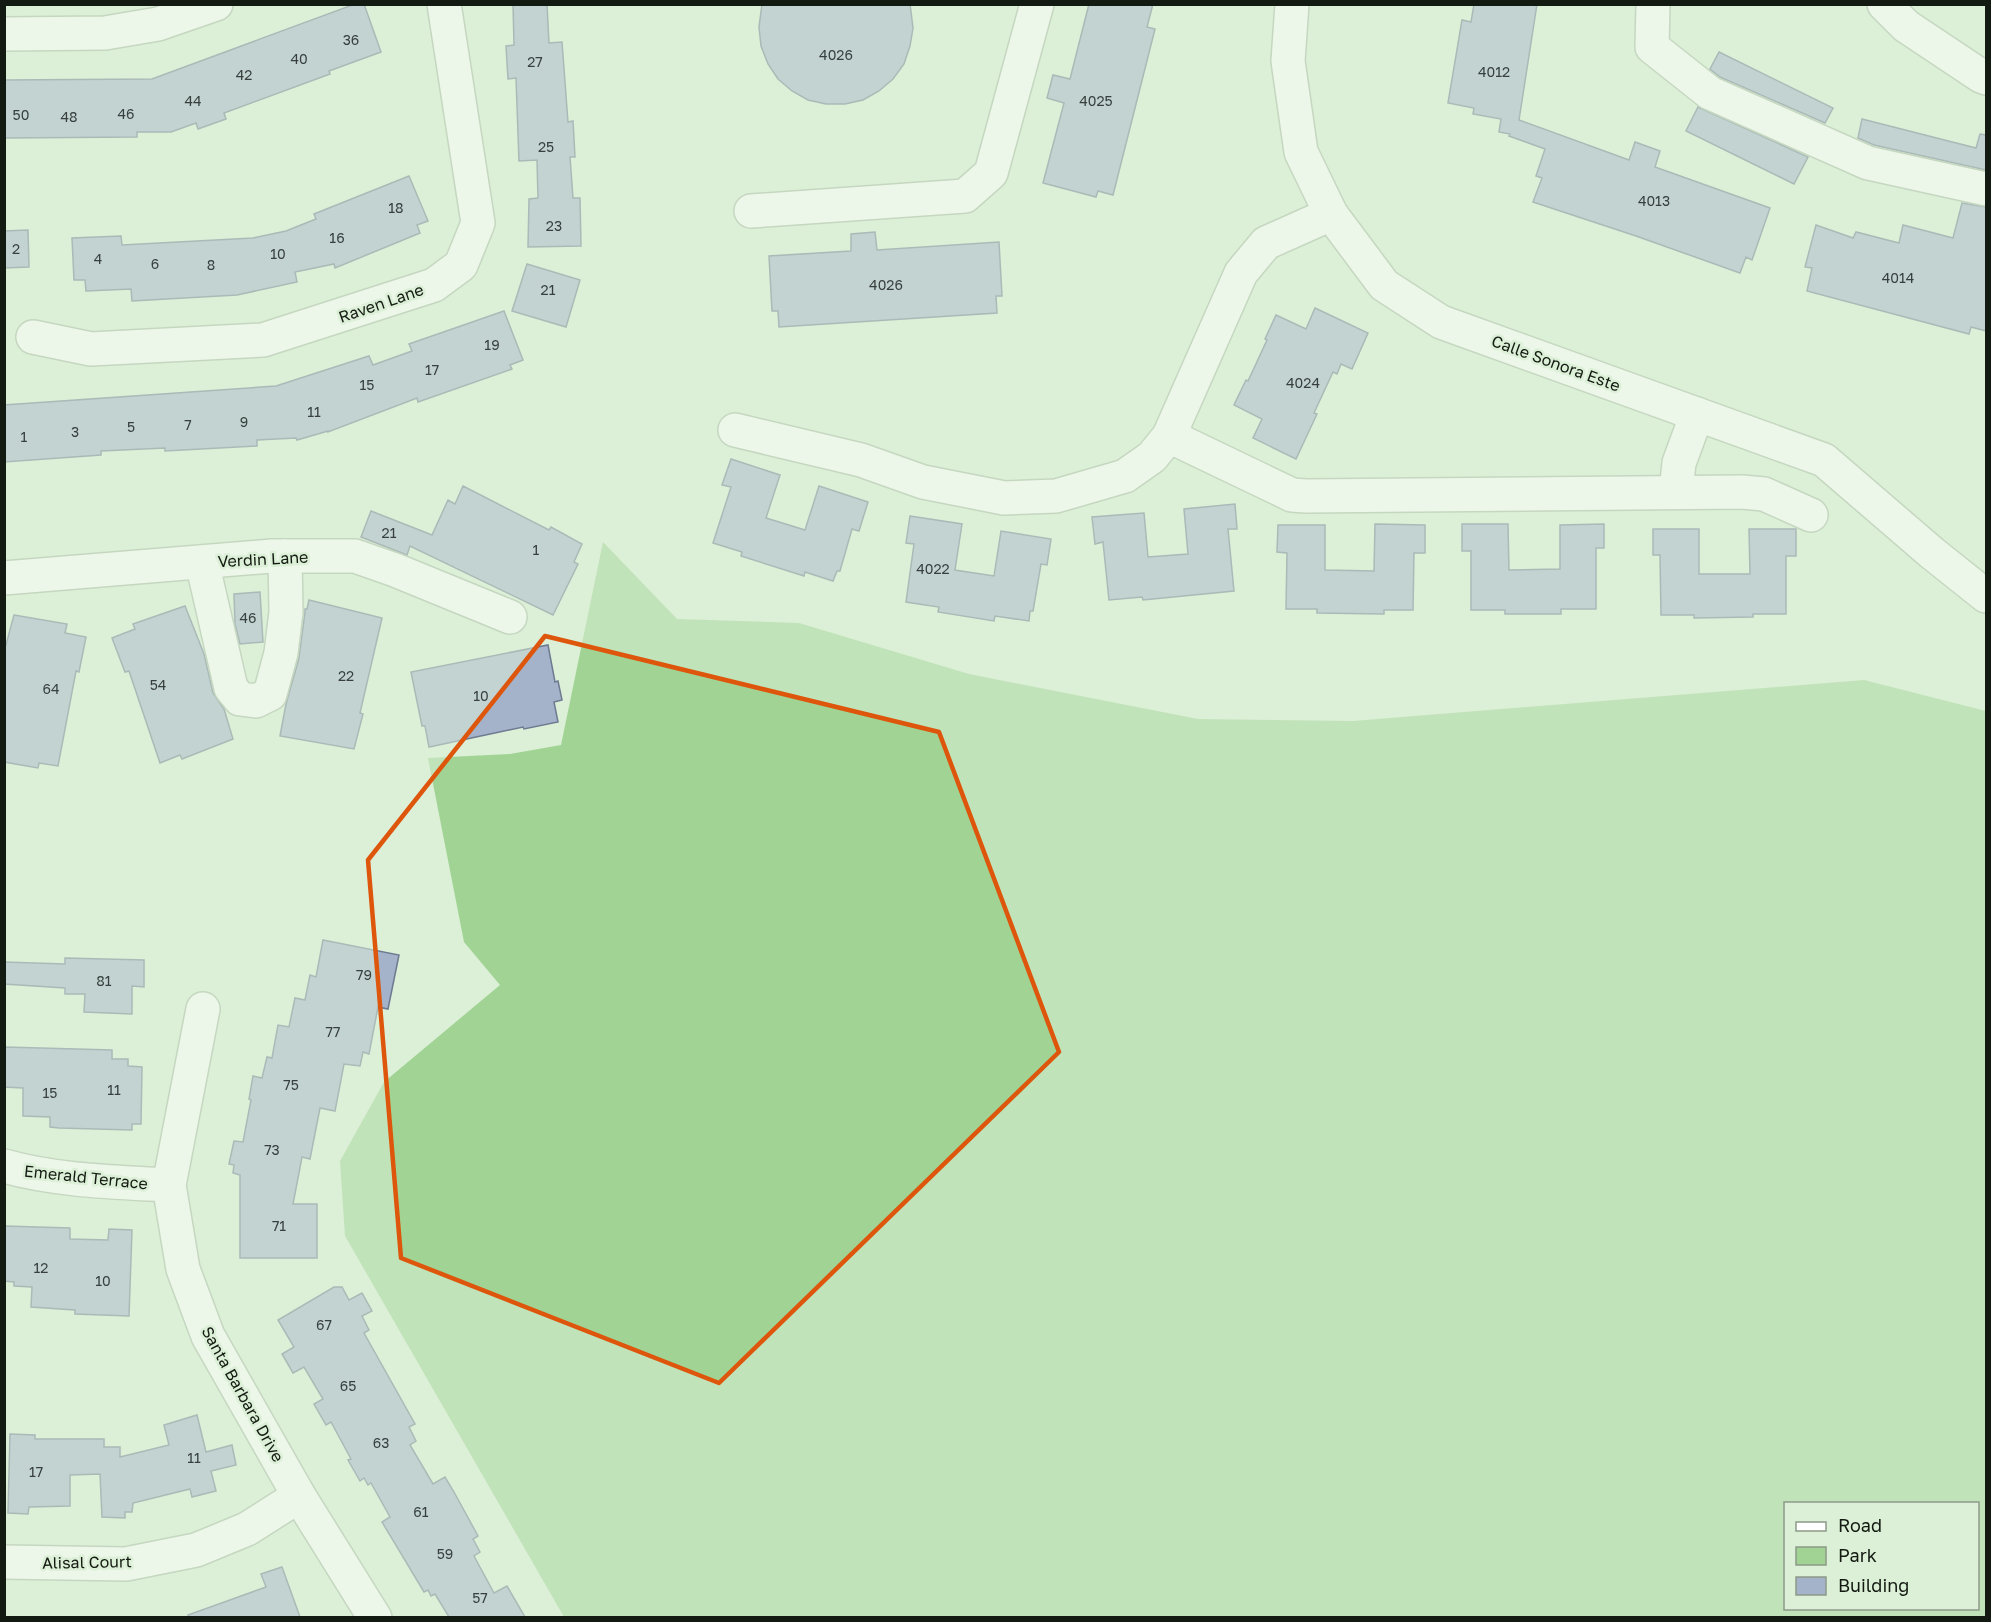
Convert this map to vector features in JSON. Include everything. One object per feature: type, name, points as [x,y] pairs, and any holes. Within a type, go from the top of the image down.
[{"type":"street","points":[[4,34],[105,33],[158,24],[216,4]]},
{"type":"street","name":"Raven Lane","points":[[33,337],[91,349],[263,340],[434,285],[461,265],[478,223],[444,4]]},
{"type":"street","points":[[751,211],[965,196],[991,173],[1037,4]]},
{"type":"street","name":"Calle Sonora Este","points":[[1293,4],[1288,62],[1301,152],[1331,214],[1383,285],[1441,322],[1824,460],[1932,553],[1981,580]]},
{"type":"street","points":[[1653,4],[1652,47],[1710,93],[1868,163],[1986,189]]},
{"type":"street","points":[[1884,4],[1906,26],[1986,78]]},
{"type":"street","points":[[735,430],[861,460],[922,482],[1004,498],[1056,496],[1125,476],[1152,457],[1169,436],[1241,273],[1266,243],[1331,214]]},
{"type":"street","points":[[1676,492],[1678,463],[1697,414]]},
{"type":"street","points":[[1169,436],[1292,495],[1299,496],[1742,492],[1764,494],[1811,515]]},
{"type":"street","points":[[202,562],[231,688],[240,699],[256,701],[270,694],[281,653],[286,612],[285,556]]},
{"type":"street","name":"Verdin Lane","points":[[5,578],[285,556],[355,556],[510,617]]},
{"type":"street","name":"Santa Barbara Drive","points":[[203,1009],[169,1185],[183,1269],[208,1336],[299,1496],[375,1617]]},
{"type":"street","name":"Emerald Terrace","points":[[4,1166],[28,1173],[92,1181],[169,1185]]},
{"type":"street","name":"Alisal Court","points":[[4,1562],[126,1564],[196,1550],[247,1529],[299,1496]]},
{"type":"highlighted area","points":[[545,636],[939,732],[1059,1052],[719,1383],[401,1258],[368,860]]},
{"type":"green space","points":[[603,542],[677,619],[799,623],[969,674],[1198,719],[1353,721],[1864,680],[1986,711],[1986,1617],[564,1617],[345,1236],[340,1161],[384,1082],[500,985],[464,942],[428,758],[510,754],[561,745]]},
{"type":"building","points":[[355,4],[364,4],[381,52],[329,71],[330,74],[224,113],[226,119],[198,129],[196,123],[171,132],[137,132],[137,137],[4,138],[4,80],[152,79]]},
{"type":"building","points":[[513,4],[547,4],[549,43],[562,42],[568,122],[573,121],[575,157],[570,157],[573,198],[580,198],[581,246],[528,247],[529,199],[538,198],[537,160],[519,161],[516,78],[508,79],[506,46],[514,45]]},
{"type":"building","points":[[762,4],[910,4],[913,28],[904,64],[893,79],[879,91],[863,100],[845,104],[826,104],[808,100],[792,91],[778,79],[768,64],[761,46],[759,27]]},
{"type":"building","points":[[1089,4],[1153,4],[1147,27],[1155,29],[1113,195],[1098,191],[1096,197],[1043,183],[1064,103],[1047,98],[1053,75],[1070,79]]},
{"type":"building","points":[[1474,4],[1537,4],[1519,120],[1629,160],[1635,142],[1660,151],[1655,167],[1770,208],[1752,260],[1746,257],[1740,273],[1533,202],[1542,178],[1536,176],[1545,149],[1509,136],[1510,134],[1499,132],[1501,119],[1473,114],[1474,108],[1448,103],[1462,20],[1471,22]]},
{"type":"building","points":[[1719,52],[1833,108],[1825,123],[1720,77],[1710,69]]},
{"type":"building","points":[[1698,107],[1808,157],[1794,184],[1686,131]]},
{"type":"building","points":[[1862,119],[1976,148],[1980,134],[1986,135],[1986,170],[1874,145],[1858,138]]},
{"type":"building","points":[[409,176],[428,221],[417,225],[420,233],[335,268],[334,264],[295,272],[297,282],[237,295],[132,301],[131,289],[86,291],[85,280],[74,280],[72,238],[121,236],[122,245],[253,238],[286,231],[316,219],[314,214]]},
{"type":"building","points":[[1962,203],[1986,207],[1986,331],[1971,327],[1969,334],[1807,291],[1812,268],[1805,267],[1816,225],[1853,238],[1856,232],[1899,243],[1903,225],[1953,238]]},
{"type":"building","points":[[28,230],[29,267],[4,268],[4,231]]},
{"type":"building","points":[[875,232],[877,250],[999,242],[1002,296],[996,296],[997,313],[779,327],[778,311],[772,311],[769,256],[851,251],[851,234]]},
{"type":"building","points":[[527,264],[580,280],[566,327],[512,311]]},
{"type":"building","points":[[1315,308],[1368,333],[1352,369],[1341,364],[1337,374],[1333,372],[1296,459],[1253,438],[1262,419],[1234,405],[1246,380],[1248,381],[1276,315],[1306,329]]},
{"type":"building","points":[[504,311],[523,360],[510,365],[512,369],[418,402],[417,398],[328,432],[297,440],[296,438],[257,440],[257,446],[165,451],[165,448],[101,451],[101,455],[4,462],[4,405],[276,386],[369,356],[373,365],[412,351],[409,344]]},
{"type":"building","points":[[731,459],[780,475],[766,518],[805,530],[819,486],[868,502],[859,531],[852,529],[840,571],[837,571],[833,581],[805,572],[804,576],[741,556],[742,552],[713,543],[731,487],[722,485]]},
{"type":"building","points":[[463,486],[549,530],[551,527],[582,544],[574,562],[578,564],[553,615],[410,546],[407,555],[361,537],[371,511],[432,535],[448,500],[455,504]]},
{"type":"building","points":[[1235,504],[1237,529],[1228,529],[1234,591],[1143,600],[1142,597],[1109,600],[1103,542],[1095,544],[1092,517],[1144,513],[1148,557],[1188,554],[1184,509]]},
{"type":"building","points":[[910,516],[962,524],[955,570],[994,576],[1001,531],[1051,539],[1047,565],[1041,564],[1033,611],[1030,611],[1029,621],[995,616],[994,621],[938,612],[939,607],[906,602],[914,544],[906,543]]},
{"type":"building","points":[[1375,524],[1425,525],[1425,553],[1414,553],[1413,610],[1384,610],[1384,614],[1317,613],[1317,609],[1286,609],[1287,553],[1277,552],[1278,525],[1325,525],[1325,570],[1374,571]]},
{"type":"building","points":[[1462,524],[1508,524],[1509,570],[1560,569],[1560,525],[1604,524],[1604,548],[1596,548],[1596,609],[1561,609],[1561,614],[1505,614],[1505,610],[1471,610],[1471,551],[1462,551]]},
{"type":"building","points":[[1653,529],[1699,529],[1699,574],[1750,574],[1749,529],[1796,529],[1796,556],[1786,556],[1786,614],[1694,618],[1694,615],[1661,615],[1660,555],[1653,555]]},
{"type":"building","points":[[260,592],[263,642],[240,644],[235,624],[234,594]]},
{"type":"building","points":[[309,600],[382,618],[354,749],[280,736],[299,658],[305,609],[307,609]]},
{"type":"building","points":[[185,606],[204,654],[213,693],[224,709],[233,739],[182,759],[180,755],[160,763],[129,671],[125,672],[112,638],[135,629],[133,624]]},
{"type":"building","points":[[14,615],[67,624],[65,633],[86,637],[79,672],[76,671],[58,766],[39,763],[38,768],[4,762],[4,652]]},
{"type":"building","points":[[548,645],[555,682],[558,681],[562,700],[554,702],[558,722],[429,747],[425,726],[422,726],[411,672]]},
{"type":"building","points":[[323,940],[399,955],[388,1009],[378,1007],[369,1054],[363,1052],[360,1066],[344,1064],[335,1111],[320,1108],[310,1159],[302,1157],[293,1204],[317,1204],[317,1258],[240,1258],[240,1175],[233,1173],[234,1165],[229,1164],[234,1141],[243,1142],[253,1076],[262,1078],[267,1057],[272,1058],[278,1025],[289,1027],[295,998],[305,1000],[310,975],[316,977]]},
{"type":"building","points":[[65,958],[144,960],[144,987],[132,986],[132,1014],[84,1012],[85,994],[65,994],[65,988],[4,984],[4,962],[65,964]]},
{"type":"building","points":[[4,1047],[112,1050],[112,1059],[128,1059],[128,1066],[142,1067],[141,1124],[132,1124],[132,1130],[59,1128],[50,1127],[50,1117],[23,1116],[23,1088],[4,1087]]},
{"type":"building","points":[[4,1226],[70,1228],[70,1239],[108,1240],[109,1229],[132,1230],[129,1316],[75,1314],[75,1310],[31,1307],[32,1287],[14,1286],[14,1282],[4,1281]]},
{"type":"building","points":[[334,1287],[342,1287],[349,1300],[362,1293],[372,1311],[362,1316],[369,1330],[364,1333],[415,1424],[409,1427],[416,1441],[410,1445],[433,1484],[445,1477],[454,1492],[478,1536],[473,1539],[480,1552],[474,1556],[494,1593],[507,1586],[525,1617],[449,1617],[435,1594],[431,1596],[428,1590],[424,1592],[382,1522],[390,1517],[371,1483],[368,1485],[364,1478],[360,1481],[331,1422],[326,1425],[314,1404],[323,1399],[304,1367],[293,1373],[282,1354],[294,1347],[278,1320]]},
{"type":"building","points":[[197,1415],[206,1452],[232,1445],[236,1465],[211,1471],[216,1491],[192,1497],[190,1489],[133,1503],[132,1512],[125,1512],[125,1518],[102,1517],[100,1474],[70,1475],[70,1506],[29,1507],[28,1514],[8,1513],[10,1434],[35,1435],[35,1439],[104,1439],[104,1447],[120,1447],[120,1457],[169,1445],[164,1425]]},
{"type":"building","points":[[282,1567],[300,1617],[188,1617],[188,1615],[266,1587],[261,1574]]}]
